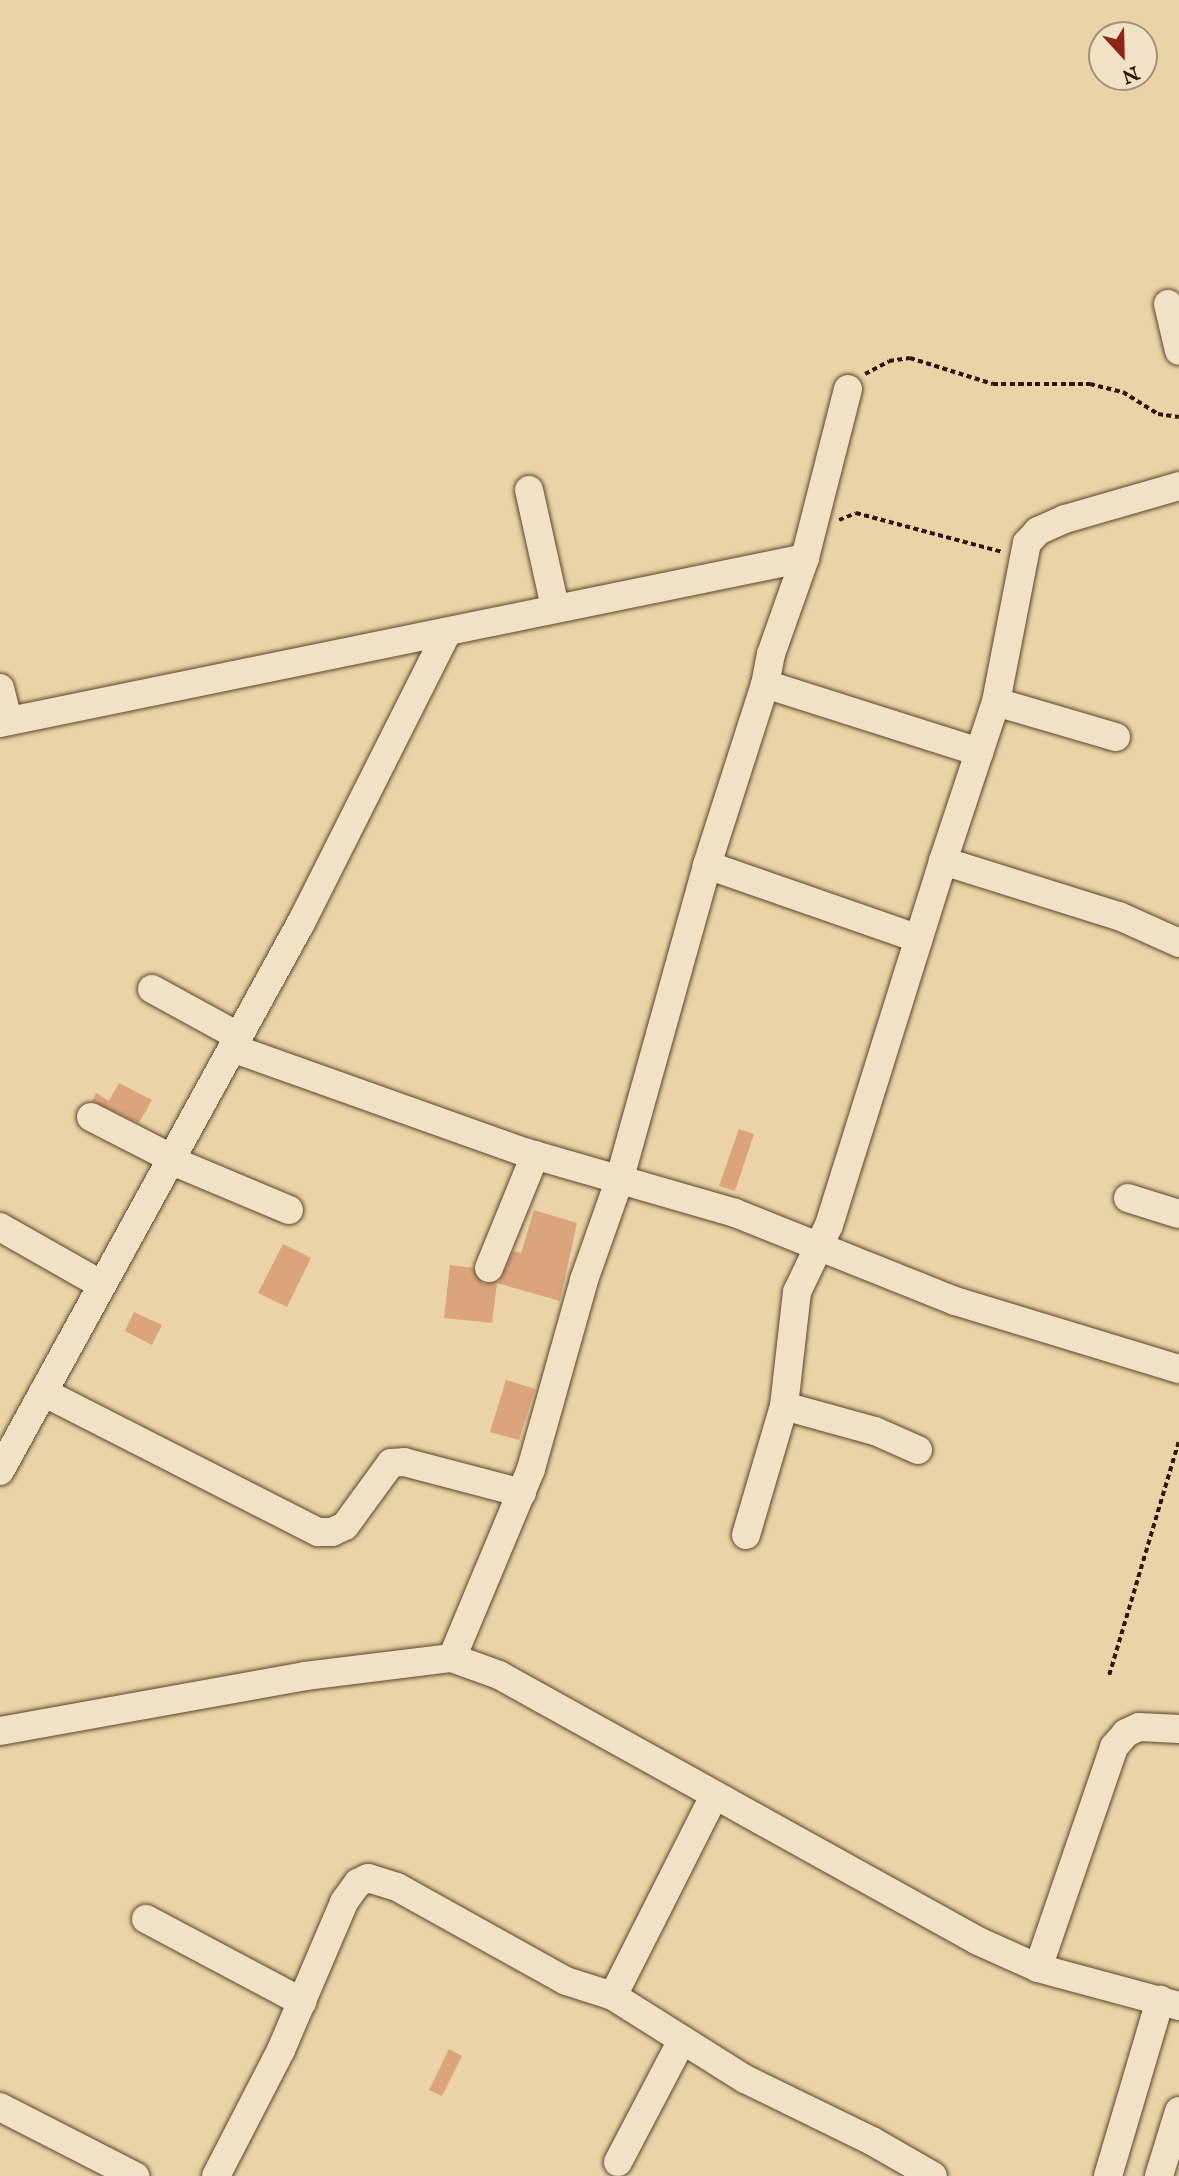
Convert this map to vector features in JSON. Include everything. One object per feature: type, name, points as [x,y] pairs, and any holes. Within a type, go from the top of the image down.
[{"type":"street","points":[[1168,304],[1179,351]]},
{"type":"street","points":[[452,1658],[522,1493],[584,1280],[619,1181],[706,864],[765,684],[771,654],[805,558],[848,389]]},
{"type":"street","points":[[746,1535],[784,1406],[797,1292],[817,1243],[829,1225],[917,938],[996,702],[1027,543],[1038,531],[1179,486]]},
{"type":"street","points":[[529,490],[555,607]]},
{"type":"street","points":[[0,688],[4,722],[447,633],[555,607],[805,558]]},
{"type":"street","points":[[0,1471],[10,1431],[43,1392],[302,921],[447,633]]},
{"type":"street","points":[[765,684],[980,752]]},
{"type":"street","points":[[996,702],[1116,737]]},
{"type":"street","points":[[943,861],[1119,916],[1179,943]]},
{"type":"street","points":[[706,864],[917,938]]},
{"type":"street","points":[[152,989],[235,1042],[535,1155],[735,1213],[801,1242],[817,1243],[853,1263],[955,1301],[1179,1369]]},
{"type":"street","points":[[91,1117],[171,1159],[289,1210]]},
{"type":"street","points":[[489,1268],[535,1155]]},
{"type":"street","points":[[1128,1198],[1179,1214]]},
{"type":"street","points":[[0,1227],[103,1284]]},
{"type":"street","points":[[43,1392],[318,1532],[332,1532],[345,1526],[391,1463],[404,1462],[522,1493]]},
{"type":"street","points":[[784,1406],[875,1431],[918,1450]]},
{"type":"street","points":[[0,1731],[305,1676],[452,1658],[499,1675],[978,1941],[1038,1968],[1170,2003],[1108,2176]]},
{"type":"street","points":[[1038,1968],[1114,1747],[1139,1727],[1179,1729]]},
{"type":"street","points":[[613,1996],[714,1796]]},
{"type":"street","points":[[216,2176],[302,2002],[344,1902],[358,1882],[368,1878],[397,1887],[566,1981],[613,1996],[745,2078],[872,2141],[933,2176]]},
{"type":"street","points":[[146,1919],[302,2002]]},
{"type":"street","points":[[618,2162],[682,2040]]},
{"type":"street","points":[[0,2107],[135,2176]]},
{"type":"street","points":[[1159,2176],[1179,2111]]},
{"type":"path","points":[[848,389],[870,369],[910,358],[993,384],[1090,384],[1124,392],[1158,414],[1179,417]]},
{"type":"path","points":[[836,522],[856,513],[1026,558]]},
{"type":"path","points":[[1109,1675],[1179,1440]]},
{"type":"building","points":[[119,1083],[152,1100],[139,1123],[92,1101],[96,1093],[109,1101]]},
{"type":"building","points":[[739,1129],[754,1134],[735,1191],[719,1186]]},
{"type":"building","points":[[534,1210],[577,1223],[560,1301],[497,1283],[492,1323],[444,1318],[450,1265],[473,1268],[483,1284],[499,1281],[514,1251],[521,1253]]},
{"type":"building","points":[[283,1244],[311,1258],[287,1307],[258,1293]]},
{"type":"building","points":[[134,1312],[162,1325],[152,1345],[125,1331]]},
{"type":"building","points":[[506,1380],[535,1389],[519,1440],[490,1432]]},
{"type":"building","points":[[449,2049],[462,2056],[442,2096],[429,2090]]}]
